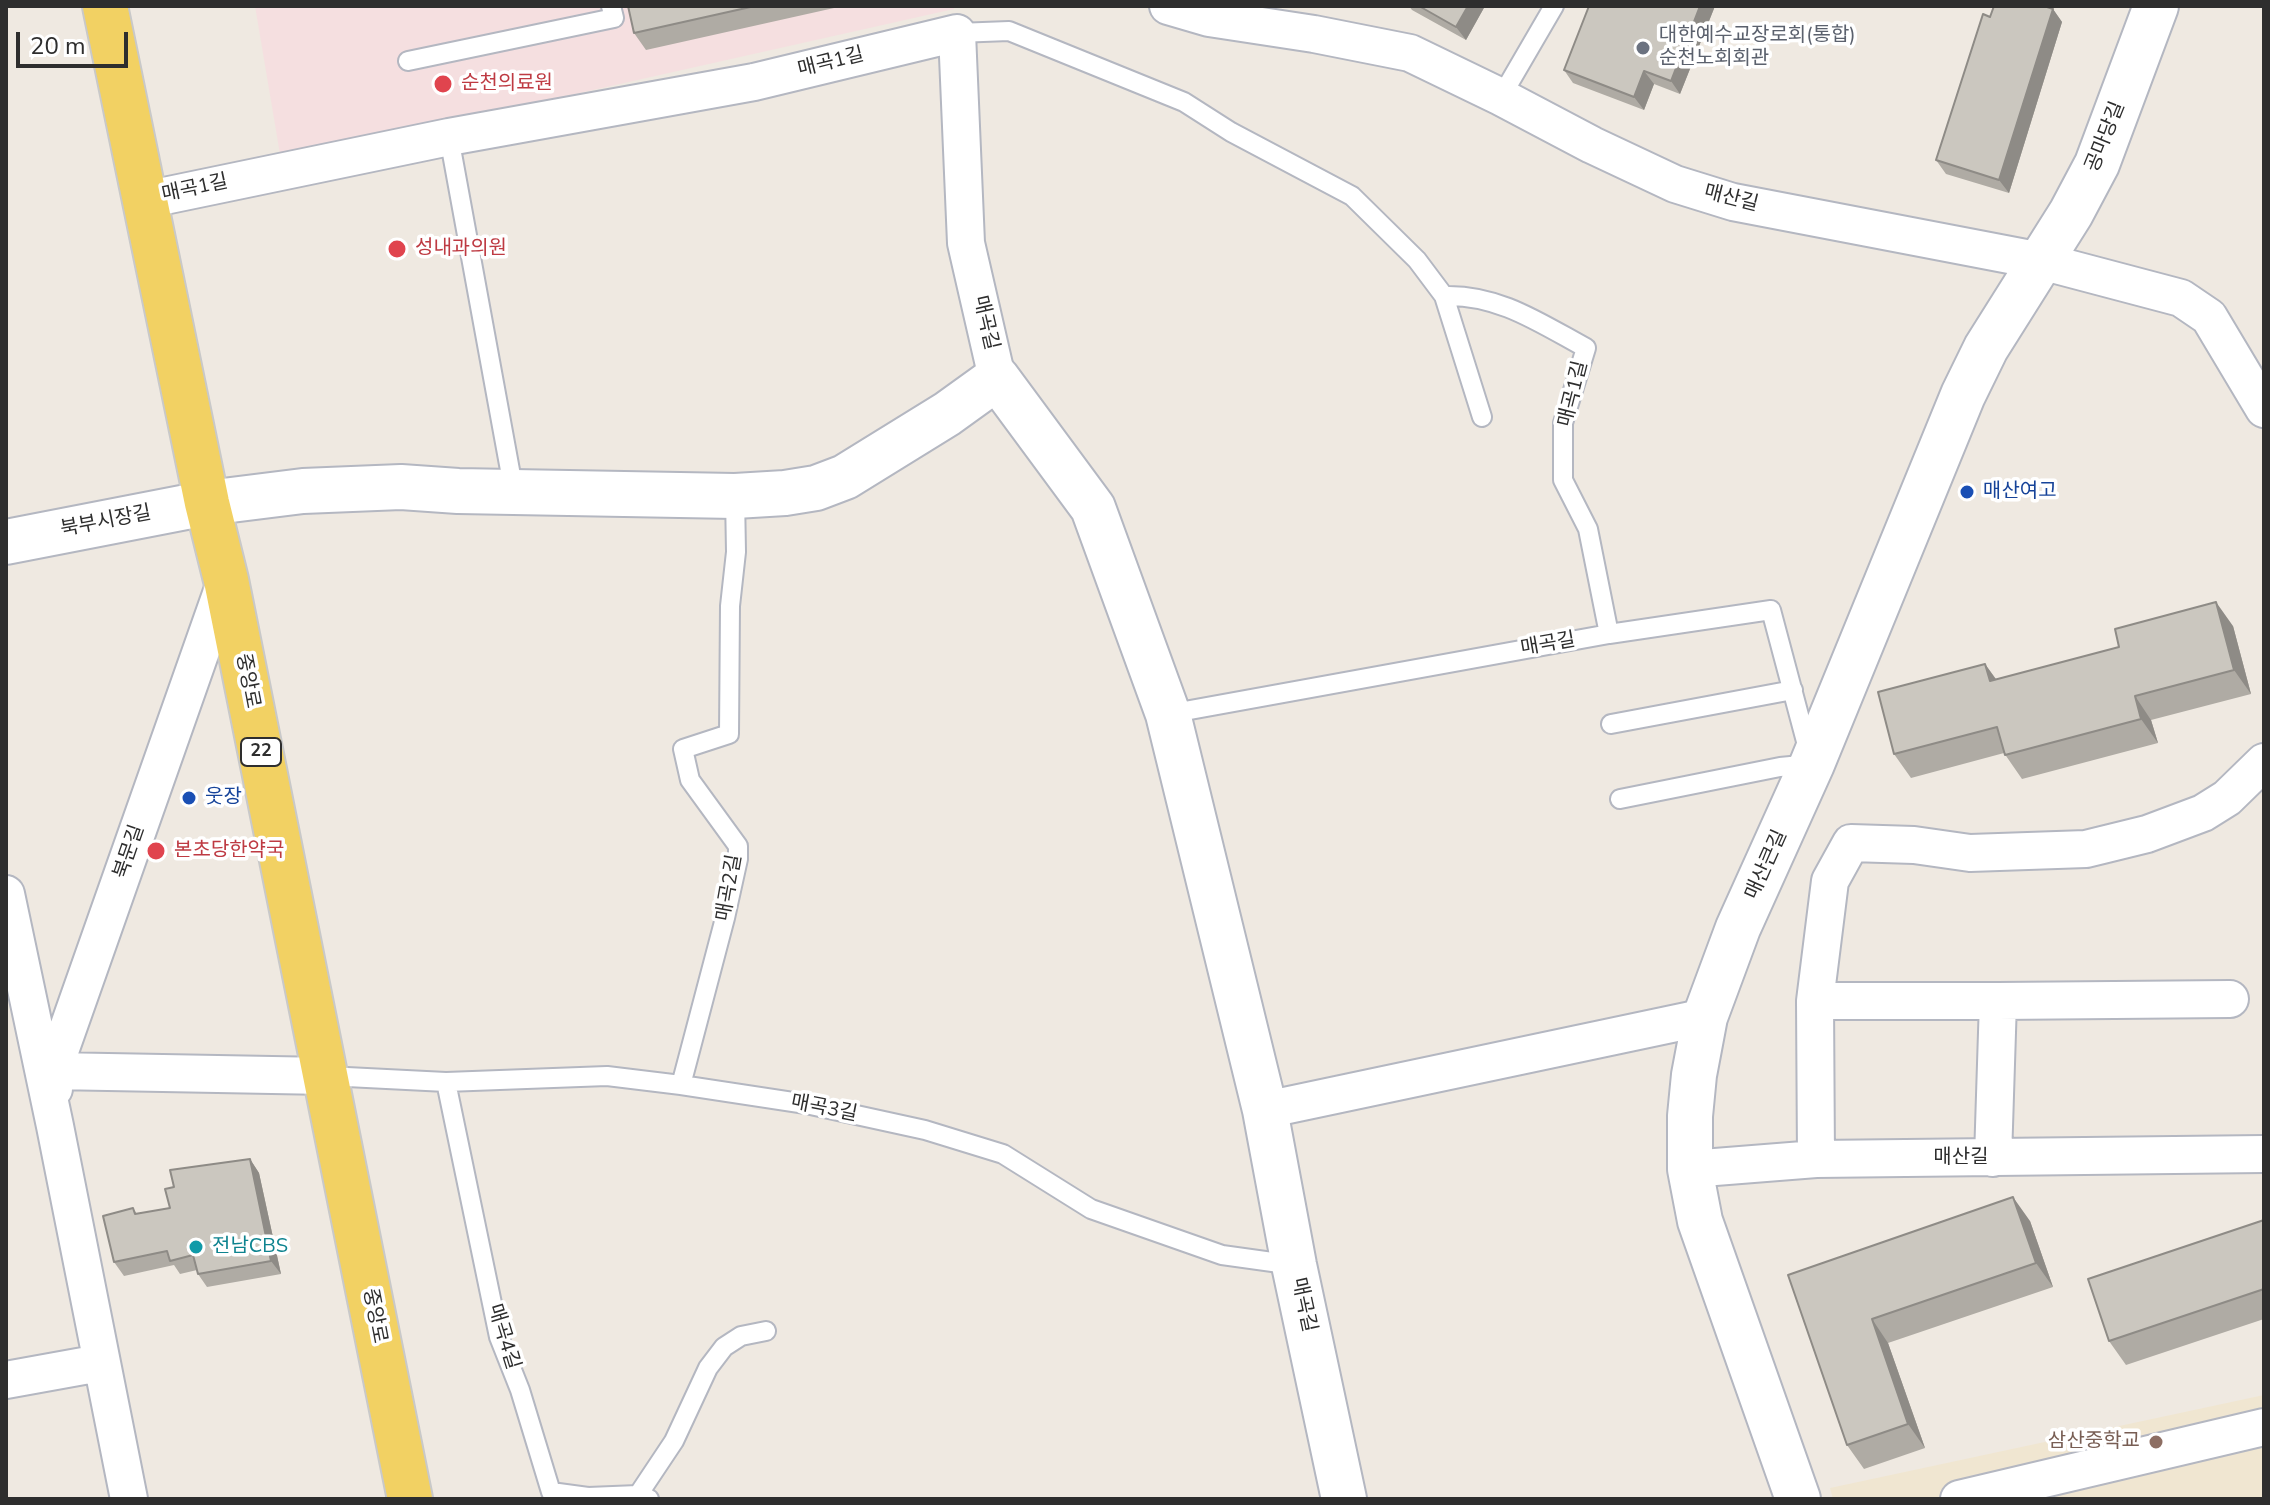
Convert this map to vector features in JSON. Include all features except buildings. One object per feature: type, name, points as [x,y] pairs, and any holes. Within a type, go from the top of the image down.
[{"type":"main road","name":"중앙로","points":[[105,6],[207,503],[226,580],[410,1499]]},
{"type":"street","name":"매산길","points":[[1168,6],[1209,18],[1410,53],[1675,184],[1733,202],[2041,261],[2181,298],[2209,317],[2264,409]]},
{"type":"street","name":"공마당길","points":[[2041,261],[2097,164],[2156,6]]},
{"type":"street","name":"매곡1길","points":[[145,200],[449,137],[754,82],[957,33]]},
{"type":"street","name":"매곡길","points":[[957,33],[966,243],[997,378],[1093,508],[1168,714],[1265,1110],[1294,1265],[1344,1499]]},
{"type":"street","name":"매산큰길","points":[[1798,1499],[1700,1221],[1690,1169],[1690,1116],[1705,1017],[1738,928],[1812,764],[1963,395],[1986,348],[2041,261]]},
{"type":"street","points":[[207,503],[303,491],[387,488],[735,496],[785,493],[816,488],[845,477],[947,414],[997,378]]},
{"type":"street","name":"북부시장길","points":[[6,542],[207,503]]},
{"type":"street","name":"북문길","points":[[55,1126],[53,1071],[226,580]]},
{"type":"street","points":[[1816,1159],[1815,1001],[1830,881],[1851,843],[1914,845],[1970,853],[2086,849],[2147,834],[2203,813],[2227,798],[2264,762]]},
{"type":"street","name":"북문길","points":[[8,915],[55,1126],[129,1499]]},
{"type":"street","points":[[1815,1001],[2230,999]]},
{"type":"street","points":[[1993,1158],[1998,1001]]},
{"type":"street","points":[[1265,1110],[1705,1017]]},
{"type":"street","points":[[53,1071],[327,1076]]},
{"type":"street","name":"매산길","points":[[1690,1169],[1816,1159],[2264,1154]]},
{"type":"street","points":[[6,1380],[100,1363]]},
{"type":"street","points":[[1959,1499],[2264,1427]]},
{"type":"lane","points":[[408,61],[614,18],[611,6]]},
{"type":"lane","points":[[1501,97],[1554,6]]},
{"type":"lane","name":"매곡1길","points":[[957,33],[1009,31],[1184,102],[1231,132],[1352,196],[1417,260],[1444,296],[1482,417]]},
{"type":"lane","points":[[449,137],[514,492]]},
{"type":"lane","name":"매곡1길","points":[[1444,296],[1466,295],[1488,300],[1527,315],[1586,348],[1563,423],[1563,480],[1588,529],[1609,634]]},
{"type":"lane","name":"매곡2길","points":[[681,1085],[738,859],[738,846],[690,780],[683,749],[729,734],[730,606],[736,552],[735,496]]},
{"type":"lane","name":"매곡길","points":[[1168,714],[1609,634],[1771,610],[1812,764]]},
{"type":"lane","points":[[1611,724],[1793,690]]},
{"type":"lane","points":[[1620,799],[1780,767],[1812,764]]},
{"type":"lane","name":"매곡3길","points":[[327,1076],[446,1082],[607,1076],[806,1104],[925,1130],[1003,1154],[1091,1209],[1222,1255],[1294,1265]]},
{"type":"lane","name":"매곡4길","points":[[446,1082],[499,1337],[520,1390],[551,1492],[588,1497],[644,1497]]},
{"type":"lane","points":[[644,1497],[708,1368],[724,1347],[741,1336],[766,1331]]},
{"type":"shaded area","name":"순천의료원","points":[[255,6],[954,6],[954,9],[281,160]]},
{"type":"shaded area","name":"삼산중학교","points":[[2264,1395],[2264,1499],[1833,1499],[1830,1488]]},
{"type":"place","name":"대한예수교장로회(통합) 순천노회회관","points":[[1643,48]]},
{"type":"place","name":"순천의료원","points":[[443,84]]},
{"type":"place","name":"성내과의원","points":[[397,249]]},
{"type":"place","name":"매산여고","points":[[1967,492]]},
{"type":"place","name":"웃장","points":[[189,798]]},
{"type":"place","name":"본초당한약국","points":[[156,851]]},
{"type":"place","name":"전남CBS","points":[[196,1247]]},
{"type":"place","name":"삼산중학교","points":[[2156,1442]]}]
